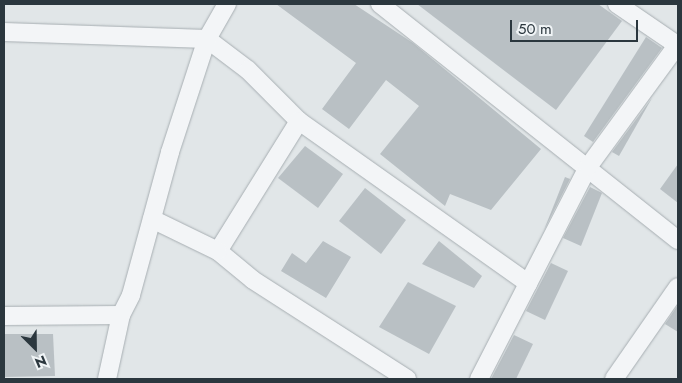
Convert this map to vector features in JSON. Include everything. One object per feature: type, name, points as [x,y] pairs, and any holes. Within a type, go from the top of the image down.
[{"type":"street","points":[[107,379],[121,315],[131,295],[207,39],[227,4]]},
{"type":"street","points":[[380,4],[678,240]]},
{"type":"street","points":[[479,379],[588,167],[678,45],[617,4]]},
{"type":"street","points":[[4,32],[207,39],[248,70],[299,121],[528,283]]},
{"type":"street","points":[[218,251],[299,121]]},
{"type":"street","points":[[152,219],[218,251],[253,280],[407,379]]},
{"type":"street","points":[[614,379],[678,287]]},
{"type":"street","points":[[4,316],[121,315]]},
{"type":"building","points":[[276,4],[354,4],[413,43],[541,149],[491,210],[450,194],[445,206],[380,154],[419,106],[386,80],[349,129],[322,109],[356,63]]},
{"type":"building","points":[[417,4],[598,4],[622,21],[556,110]]},
{"type":"building","points":[[646,37],[662,48],[593,142],[584,136]]},
{"type":"building","points":[[652,98],[619,156],[612,152]]},
{"type":"building","points":[[305,146],[343,174],[318,208],[278,178]]},
{"type":"building","points":[[678,164],[678,203],[660,189]]},
{"type":"building","points":[[565,177],[570,179],[544,230]]},
{"type":"building","points":[[590,187],[602,193],[581,246],[563,238]]},
{"type":"building","points":[[365,188],[406,220],[381,254],[339,221]]},
{"type":"building","points":[[323,241],[351,257],[326,298],[281,271],[292,253],[306,263]]},
{"type":"building","points":[[439,241],[482,276],[474,288],[422,264]]},
{"type":"building","points":[[551,263],[568,271],[545,320],[526,311]]},
{"type":"building","points":[[408,282],[456,306],[429,354],[379,327]]},
{"type":"building","points":[[678,305],[678,332],[665,324]]},
{"type":"building","points":[[4,334],[53,334],[55,376],[4,377]]},
{"type":"building","points":[[514,335],[533,344],[516,379],[491,379]]}]
